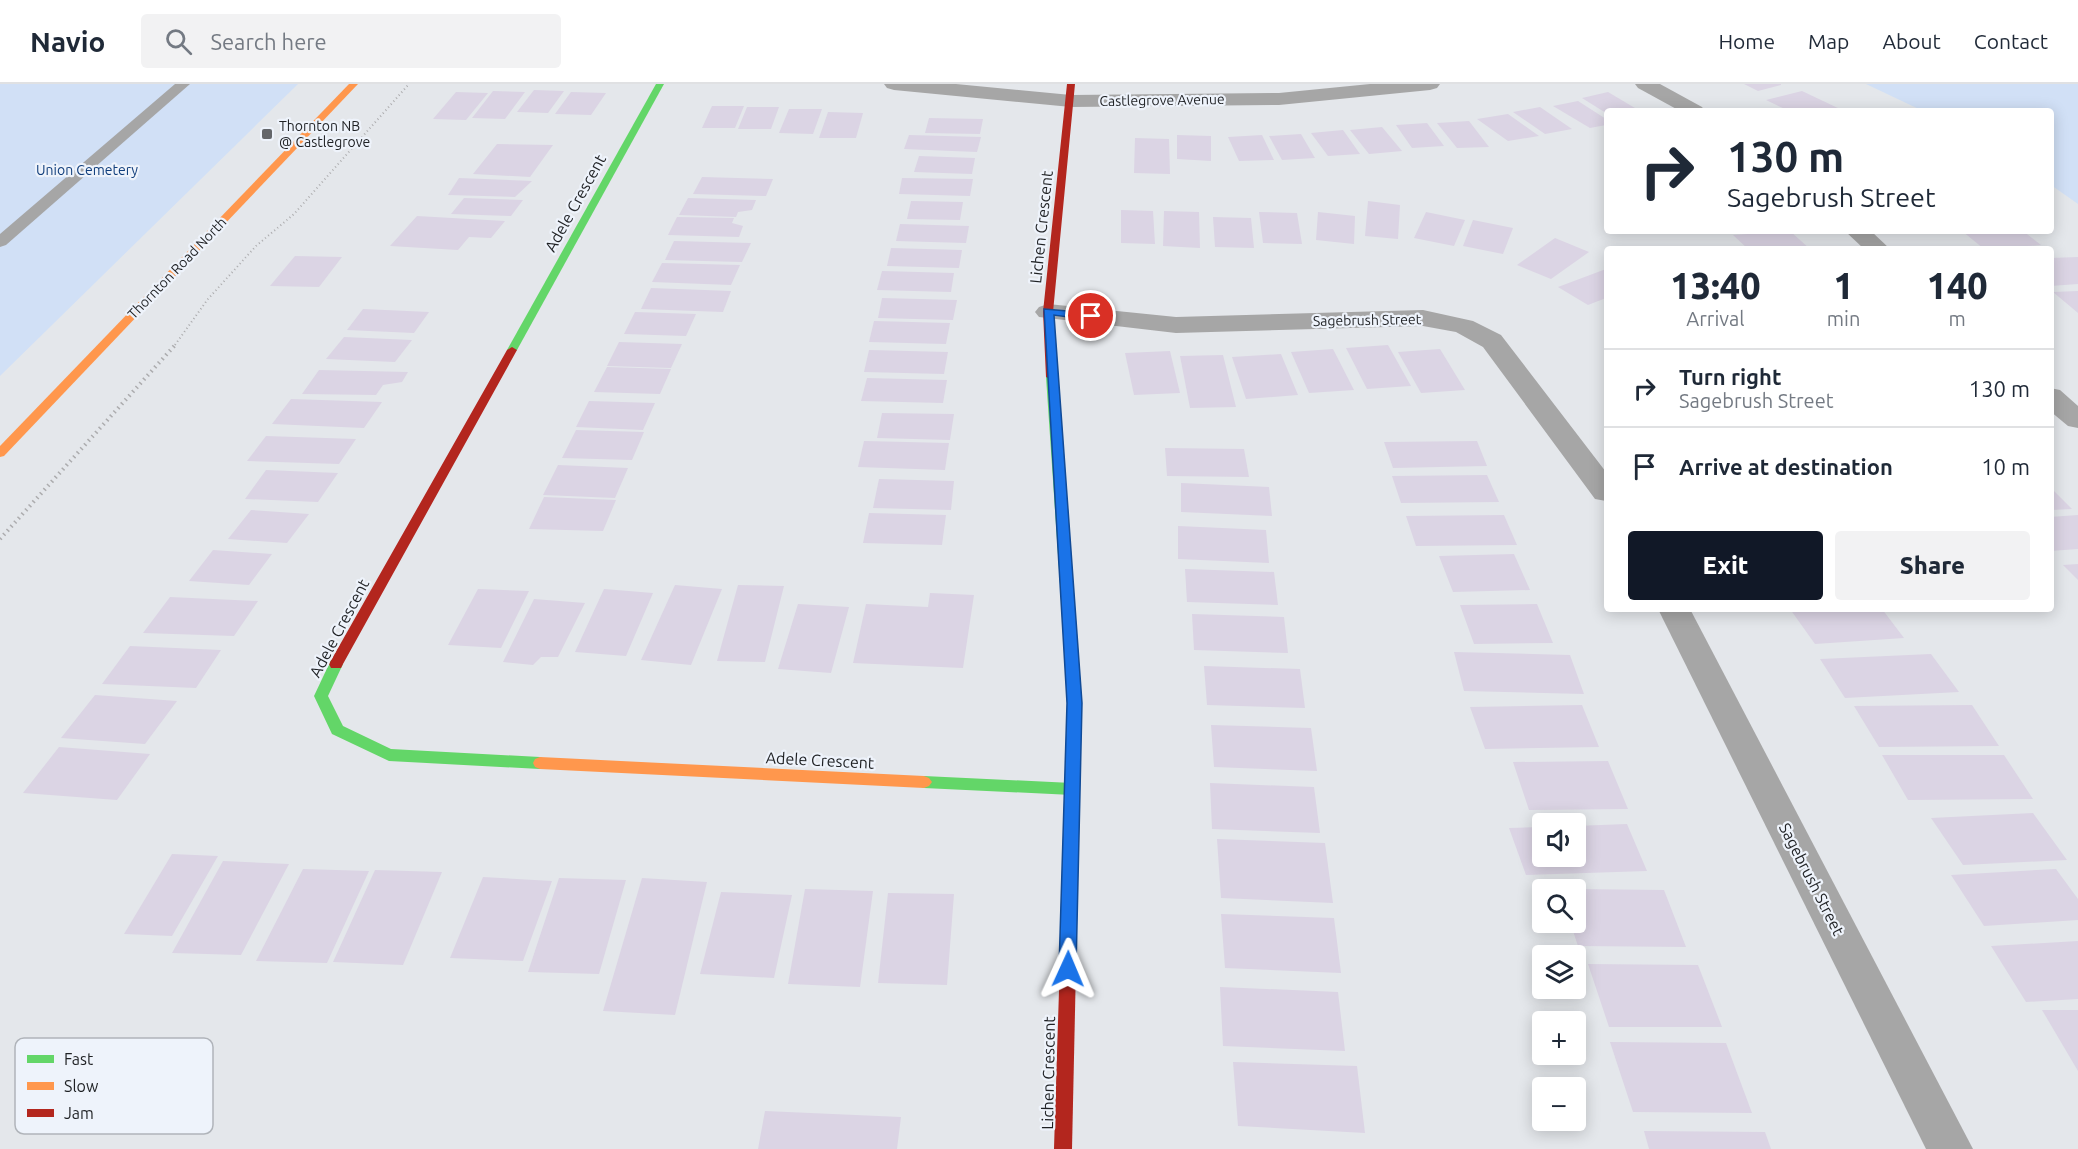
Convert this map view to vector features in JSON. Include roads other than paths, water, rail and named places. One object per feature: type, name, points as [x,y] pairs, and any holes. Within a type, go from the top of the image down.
[{"type":"street","name":"Thornton Road North","points":[[0,453],[354,84]]},
{"type":"street","name":"Adele Crescent","points":[[660,84],[332,672],[321,696],[337,730],[390,755],[1072,789]]},
{"type":"street","name":"Castlegrove Avenue","points":[[894,84],[1279,99],[1430,84]]},
{"type":"street","points":[[1645,84],[1689,108]]},
{"type":"street","name":"Lichen Crescent","points":[[1063,1149],[1075,703],[1048,312],[1071,92]]},
{"type":"street","points":[[1860,234],[1874,246]]},
{"type":"street","name":"Sagebrush Street","points":[[1048,312],[1176,326],[1423,318],[1464,326],[1492,341],[1604,489]]},
{"type":"street","points":[[2054,399],[2078,420]]},
{"type":"street","name":"Sagebrush Street","points":[[1676,612],[1950,1149]]},
{"type":"lane","points":[[0,242],[183,84]]},
{"type":"place","name":"Thornton NB @ Castlegrove","points":[[267,134]]},
{"type":"park label","name":"Union Cemetery","points":[[87,170]]}]
